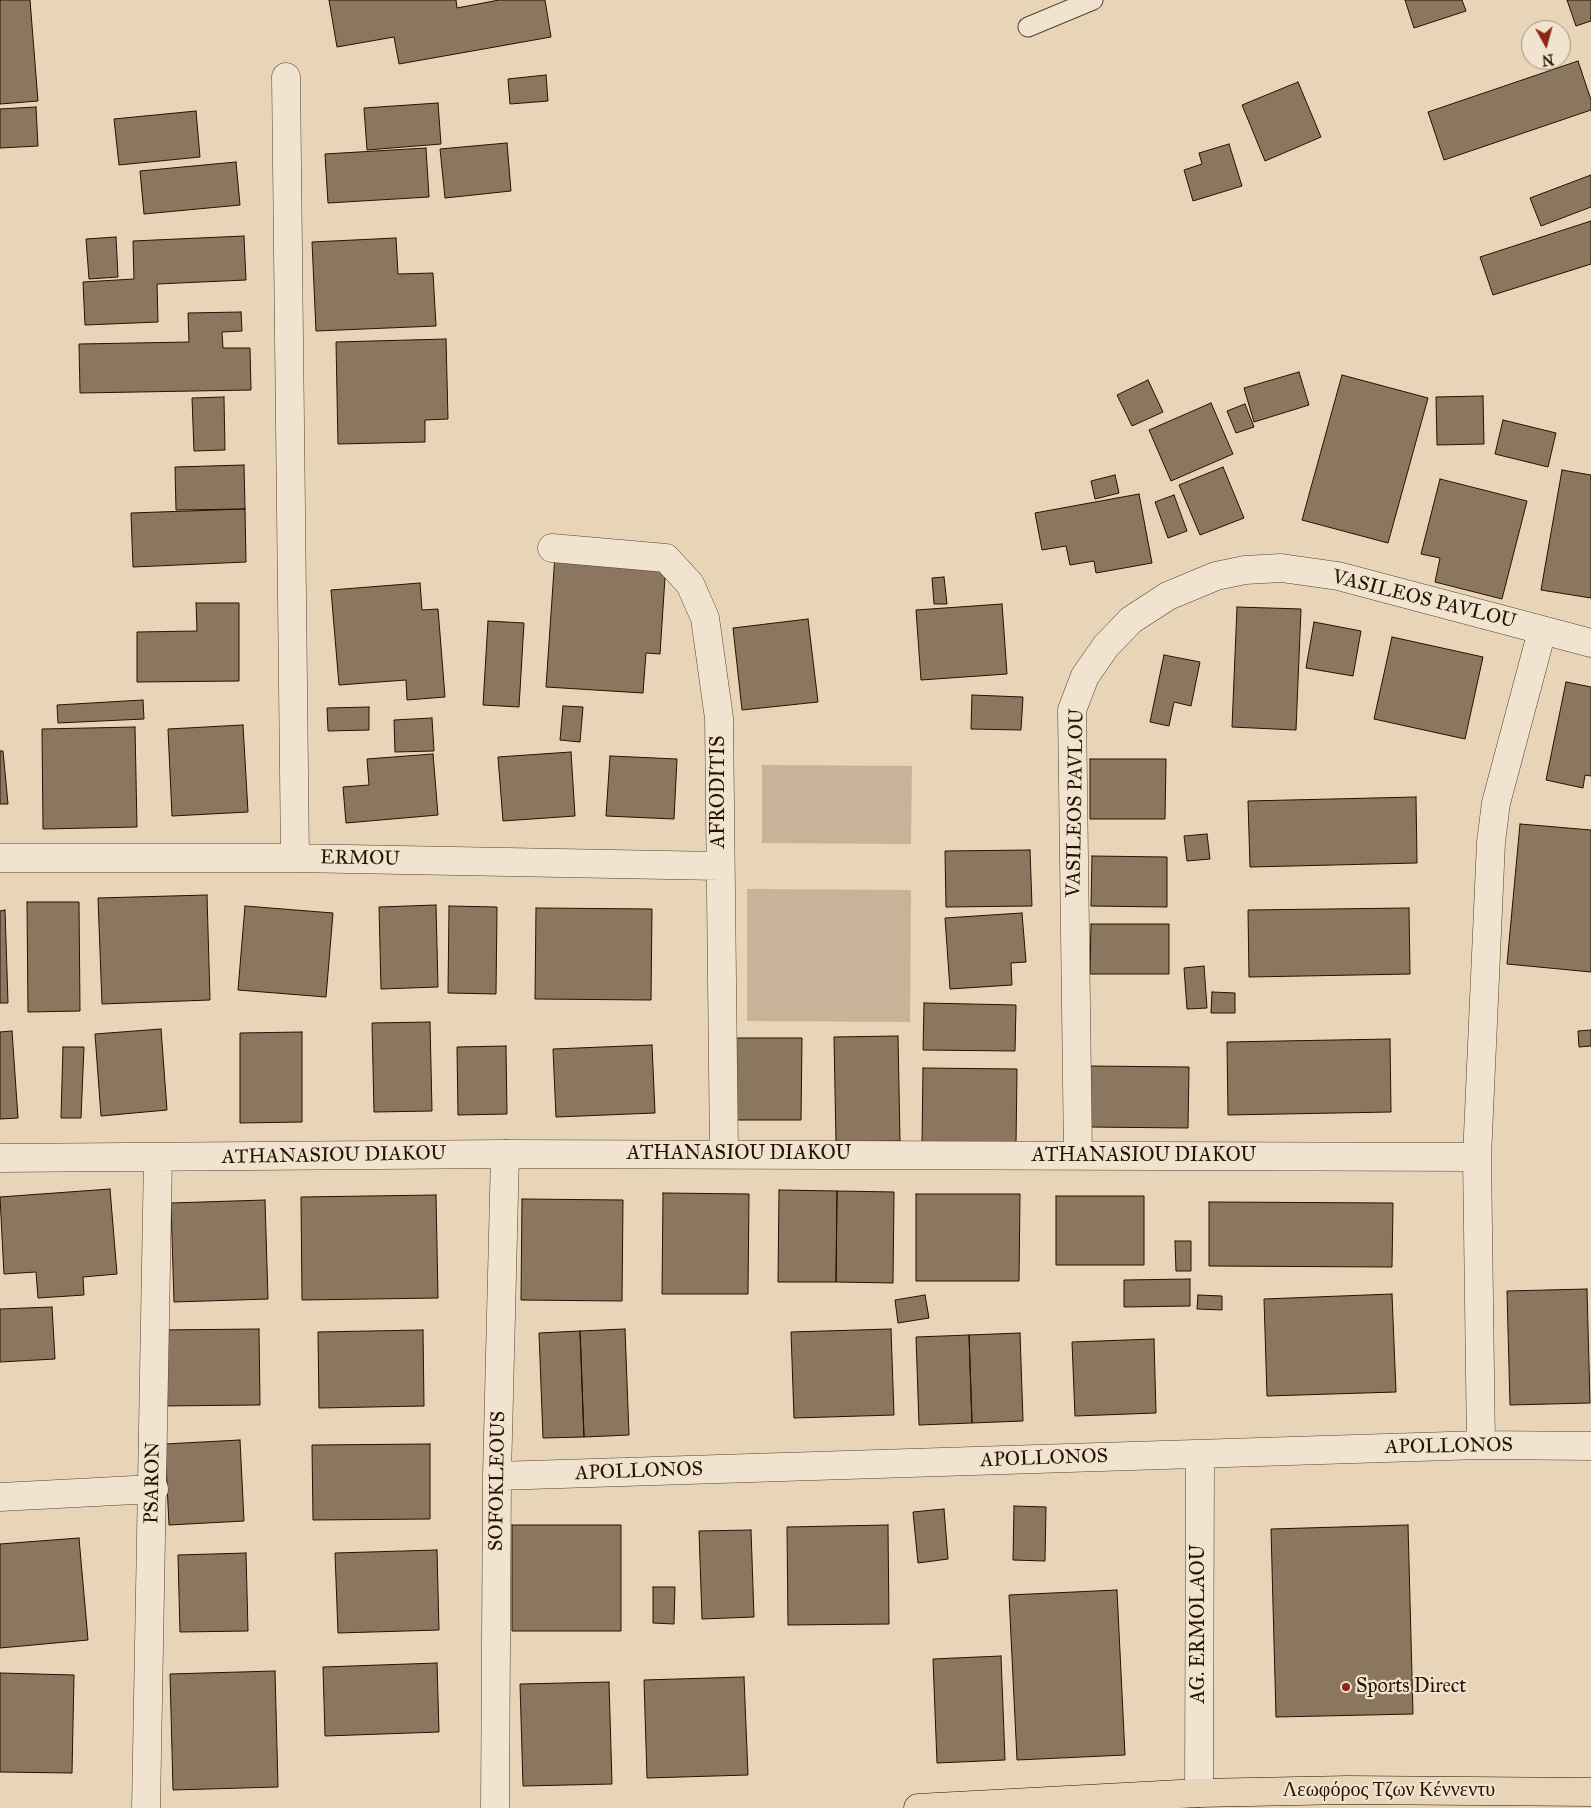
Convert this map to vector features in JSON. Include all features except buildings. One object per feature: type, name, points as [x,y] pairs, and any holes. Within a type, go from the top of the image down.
[{"type":"main road","name":"Λεωφόρος Τζων Κέννεντυ","points":[[918,1808],[1199,1793],[1348,1790],[1591,1792]]},
{"type":"street","points":[[286,77],[295,858]]},
{"type":"street","name":"AFRODITIS","points":[[552,548],[666,558],[690,584],[705,618],[719,718],[719,866],[724,1154]]},
{"type":"street","name":"VASILEOS PAVLOU","points":[[1078,1155],[1072,710],[1085,676],[1106,646],[1131,620],[1168,596],[1216,576],[1246,570],[1281,568],[1338,576],[1591,643]]},
{"type":"street","points":[[1481,1445],[1477,1157],[1491,842],[1496,802],[1542,630]]},
{"type":"street","name":"ERMOU","points":[[0,858],[295,858],[719,866]]},
{"type":"street","name":"ATHANASIOU DIAKOU","points":[[0,1158],[505,1154],[1477,1157]]},
{"type":"street","name":"SOFOKLEOUS","points":[[495,1808],[497,1476],[505,1154]]},
{"type":"street","name":"PSARON","points":[[146,1808],[154,1489],[158,1157]]},
{"type":"street","name":"APOLLONOS","points":[[497,1476],[1481,1445],[1591,1446]]},
{"type":"street","name":"AG. ERMOLAOU","points":[[1199,1793],[1200,1454]]},
{"type":"street","points":[[0,1497],[154,1489]]},
{"type":"lane","points":[[1028,27],[1094,0]]},
{"type":"shaded area","points":[[762,765],[912,766],[911,844],[762,843]]},
{"type":"shaded area","points":[[747,889],[911,890],[910,1022],[747,1021]]},
{"type":"place","name":"Sports Direct","points":[[1346,1687]]}]
